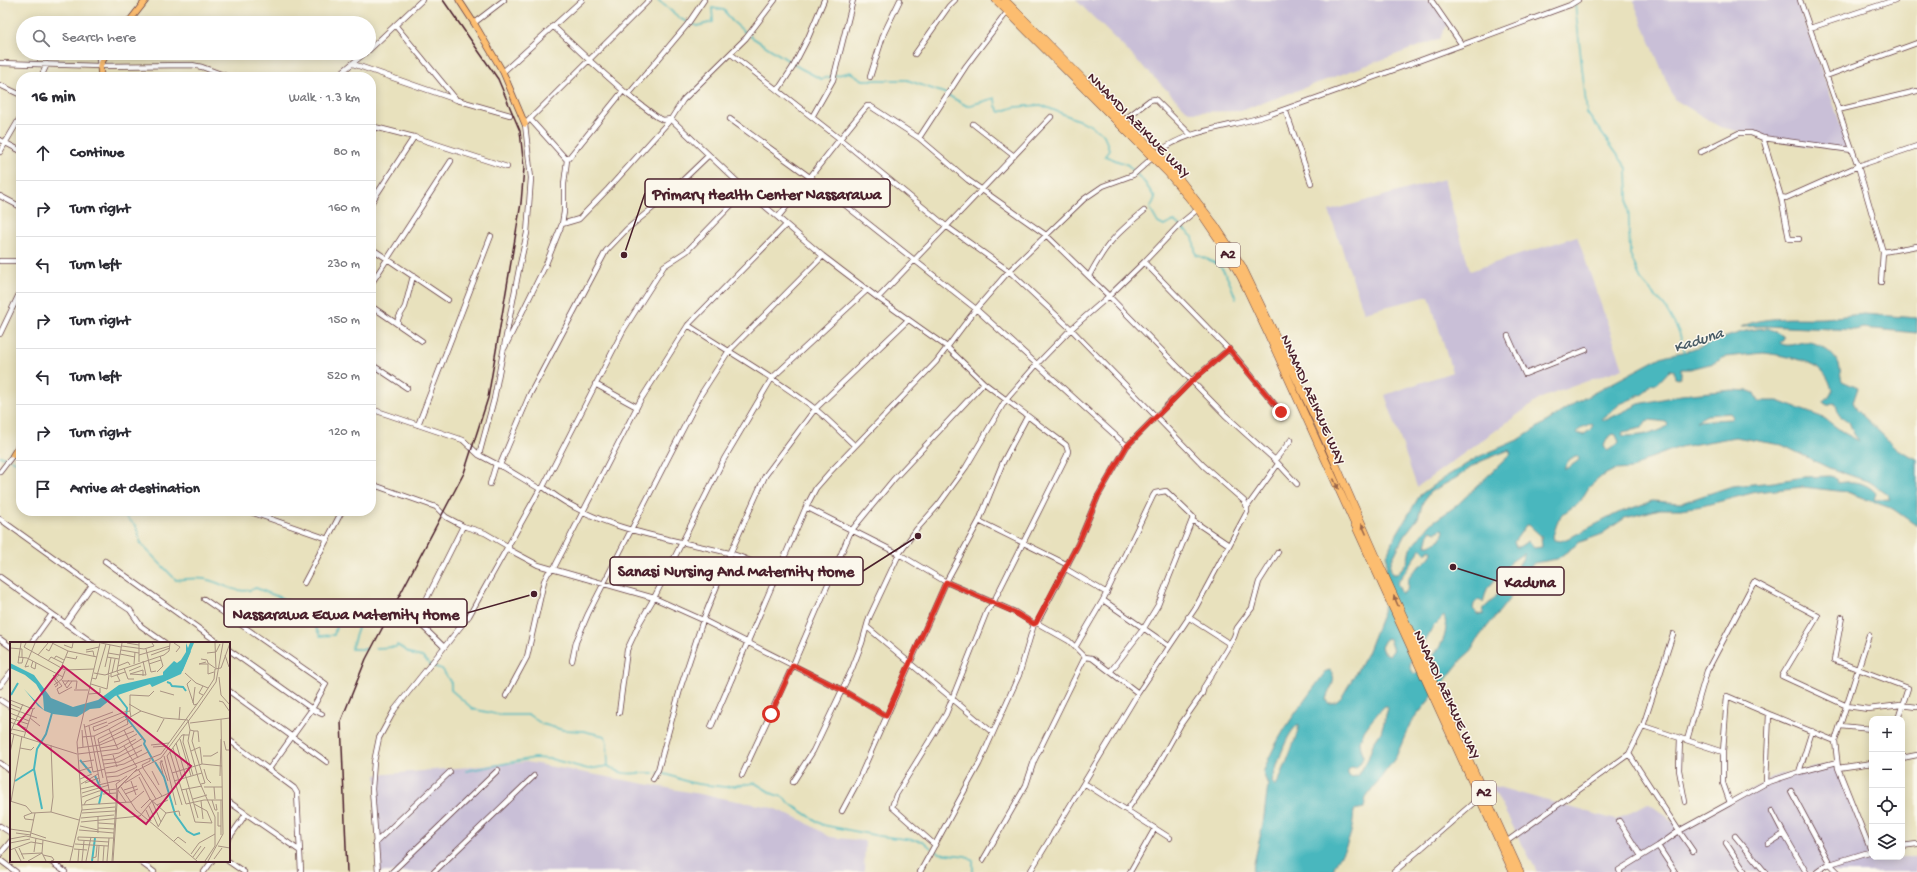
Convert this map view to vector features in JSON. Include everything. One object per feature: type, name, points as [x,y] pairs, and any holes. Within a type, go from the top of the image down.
[{"type":"highway","name":"NNAMDI AZIKWE WAY","points":[[996,0],[1154,155],[1198,209],[1217,237],[1252,300],[1377,566],[1513,872]]},
{"type":"highway","name":"NNAMDI AZIKWE WAY","points":[[1005,0],[1124,120],[1200,205],[1242,266],[1319,426],[1377,566]]},
{"type":"highway","name":"NNAMDI AZIKWE WAY","points":[[1444,715],[1520,872]]},
{"type":"main road","points":[[133,16],[146,0]]},
{"type":"main road","points":[[459,0],[503,72],[525,124]]},
{"type":"main road","points":[[101,72],[100,66],[103,60]]},
{"type":"main road","points":[[13,455],[16,450]]},
{"type":"street","points":[[376,43],[422,0]]},
{"type":"street","points":[[474,23],[504,0]]},
{"type":"street","points":[[503,72],[582,0]]},
{"type":"street","points":[[479,455],[504,349],[519,269],[528,233],[531,178],[525,124],[650,0]]},
{"type":"street","points":[[628,95],[688,23],[704,0]]},
{"type":"street","points":[[562,224],[578,219],[608,189],[671,118],[683,100],[746,38],[775,0]]},
{"type":"street","points":[[778,90],[793,67],[808,38],[824,0]]},
{"type":"street","points":[[812,117],[833,80],[833,73],[852,0]]},
{"type":"street","points":[[870,77],[884,33],[900,0]]},
{"type":"street","points":[[915,54],[949,6],[955,0]]},
{"type":"street","points":[[1431,0],[1462,45]]},
{"type":"street","points":[[712,727],[778,571],[816,488],[854,446],[887,414],[936,362],[976,309],[1009,271],[1046,235],[1091,195],[1103,186],[1133,175],[1154,155],[1167,146],[1190,134],[1265,116],[1570,5],[1578,0]]},
{"type":"street","points":[[1800,0],[1858,166],[1883,252],[1881,282]]},
{"type":"street","points":[[1810,28],[1895,0]]},
{"type":"street","points":[[919,138],[943,100],[1008,11]]},
{"type":"street","points":[[395,25],[456,100]]},
{"type":"street","points":[[553,26],[628,95],[657,117],[664,120],[671,118]]},
{"type":"street","points":[[1826,76],[1917,43]]},
{"type":"street","points":[[731,54],[840,139],[946,226],[1009,271],[1071,329],[1156,418],[1204,466],[1244,501],[1247,507]]},
{"type":"street","points":[[99,60],[100,66]]},
{"type":"street","points":[[343,72],[357,60]]},
{"type":"street","points":[[0,62],[100,66],[192,65],[210,72]]},
{"type":"street","points":[[43,72],[47,64]]},
{"type":"street","points":[[353,64],[376,72]]},
{"type":"street","points":[[376,72],[456,100],[510,115]]},
{"type":"street","points":[[0,85],[16,93]]},
{"type":"street","points":[[504,349],[546,264],[562,224],[567,160],[623,91]]},
{"type":"street","points":[[1838,110],[1917,91]]},
{"type":"street","points":[[1124,120],[1150,100],[1155,99],[1190,134]]},
{"type":"street","points":[[778,218],[867,106],[870,106],[919,138],[968,180],[1046,235],[1109,296],[1225,415],[1277,462],[1297,484]]},
{"type":"street","points":[[1285,109],[1311,183]]},
{"type":"street","points":[[878,298],[1051,117]]},
{"type":"street","points":[[671,118],[746,190],[823,256],[908,320],[948,347],[984,383],[1005,401],[1066,445],[1068,451],[993,603],[987,611],[946,714],[896,795],[892,806],[935,845]]},
{"type":"street","points":[[530,119],[567,160]]},
{"type":"street","points":[[730,119],[810,178],[914,262],[976,309],[1038,363],[1127,446]]},
{"type":"street","points":[[973,124],[1014,156]]},
{"type":"street","points":[[0,152],[16,125]]},
{"type":"street","points":[[376,128],[414,137],[507,167]]},
{"type":"street","points":[[1701,152],[1739,133],[1751,133],[1763,138],[1852,150]]},
{"type":"street","points":[[376,195],[414,137]]},
{"type":"street","points":[[1763,138],[1780,197],[1789,239],[1799,239]]},
{"type":"street","points":[[0,140],[16,148]]},
{"type":"street","points":[[1780,197],[1786,198],[1858,166],[1917,146]]},
{"type":"street","points":[[502,467],[501,462],[530,394],[606,251],[627,229],[660,202],[709,155]]},
{"type":"street","points":[[376,276],[451,162]]},
{"type":"street","points":[[378,872],[372,789],[374,762],[379,738],[395,709],[430,663],[469,616],[541,488],[624,329],[664,266],[687,251],[746,190]]},
{"type":"street","points":[[0,196],[16,204]]},
{"type":"street","points":[[793,782],[813,751],[842,690],[860,650],[869,618],[899,554],[966,467],[1005,401],[1038,363],[1071,329],[1109,296],[1144,262],[1180,223],[1198,209]]},
{"type":"street","points":[[1089,276],[1106,246],[1117,234],[1144,211]]},
{"type":"street","points":[[506,696],[528,657],[544,581],[548,573],[554,568],[637,407],[688,325],[786,225]]},
{"type":"street","points":[[418,425],[491,236]]},
{"type":"street","points":[[1883,252],[1917,246]]},
{"type":"street","points":[[376,251],[448,300]]},
{"type":"street","points":[[572,661],[576,642],[603,583],[701,394],[728,352],[823,256]]},
{"type":"street","points":[[0,261],[16,261]]},
{"type":"street","points":[[1144,262],[1229,349],[1281,412],[1282,418]]},
{"type":"street","points":[[398,324],[398,319],[405,307],[413,276]]},
{"type":"street","points":[[619,713],[627,650],[724,459],[772,378],[867,290]]},
{"type":"street","points":[[0,334],[16,300]]},
{"type":"street","points":[[376,309],[422,341]]},
{"type":"street","points":[[653,779],[658,770],[681,686],[703,620],[730,554],[765,476],[815,409],[908,320]]},
{"type":"street","points":[[688,325],[728,352],[772,378],[815,409],[854,446]]},
{"type":"street","points":[[1508,336],[1525,374],[1586,350]]},
{"type":"street","points":[[920,872],[979,764],[1019,675],[1035,624],[1067,567],[1098,496],[1127,446],[1192,381],[1229,349]]},
{"type":"street","points":[[376,367],[407,388]]},
{"type":"street","points":[[742,775],[793,665],[852,531],[894,479],[984,383]]},
{"type":"street","points":[[595,384],[637,407]]},
{"type":"street","points":[[376,411],[463,440],[479,455],[541,488],[582,513],[630,530],[730,554],[778,571]]},
{"type":"street","points":[[842,811],[858,781],[946,582],[979,520],[1003,462],[1027,417]]},
{"type":"street","points":[[1030,872],[1138,693],[1202,596],[1246,512],[1247,507],[1291,440]]},
{"type":"street","points":[[0,472],[13,455]]},
{"type":"street","points":[[490,484],[496,464]]},
{"type":"street","points":[[376,486],[436,507],[446,517],[463,526],[485,533],[538,565],[554,568],[654,598],[703,620],[842,690],[886,716]]},
{"type":"street","points":[[1076,646],[1103,600],[1155,494],[1166,492],[1193,516],[1192,520],[1158,605],[1144,628],[1110,672]]},
{"type":"street","points":[[806,508],[899,554],[946,582],[1051,630],[1076,646],[1085,657],[1092,658],[1138,693]]},
{"type":"street","points":[[263,516],[328,538]]},
{"type":"street","points":[[304,583],[339,516]]},
{"type":"street","points":[[0,519],[92,585],[130,610],[141,626],[164,642]]},
{"type":"street","points":[[979,520],[1023,542],[1067,567],[1106,593]]},
{"type":"street","points":[[1192,520],[1229,545]]},
{"type":"street","points":[[444,647],[416,620],[463,526]]},
{"type":"street","points":[[1127,810],[1154,772],[1230,644],[1237,628],[1252,608],[1259,582],[1278,552]]},
{"type":"street","points":[[105,561],[218,642]]},
{"type":"street","points":[[0,577],[92,642]]},
{"type":"street","points":[[1687,740],[1707,671],[1754,582],[1818,616],[1782,676],[1847,706],[1868,710],[1901,705],[1917,707]]},
{"type":"street","points":[[65,624],[92,585]]},
{"type":"street","points":[[204,599],[326,684],[312,709],[269,768]]},
{"type":"street","points":[[1103,600],[1169,646]]},
{"type":"street","points":[[32,642],[52,614]]},
{"type":"street","points":[[1188,617],[1230,644]]},
{"type":"street","points":[[1842,617],[1834,660],[1908,688],[1901,705],[1899,716]]},
{"type":"street","points":[[866,627],[993,732]]},
{"type":"street","points":[[1506,842],[1629,754],[1643,726],[1673,634]]},
{"type":"street","points":[[1869,635],[1835,741],[1838,768],[1869,844]]},
{"type":"street","points":[[0,639],[10,646]]},
{"type":"street","points":[[230,651],[312,709],[322,714]]},
{"type":"street","points":[[983,860],[1026,785],[1034,761],[1085,657]]},
{"type":"street","points":[[0,686],[10,673]]},
{"type":"street","points":[[230,692],[327,762]]},
{"type":"street","points":[[1730,804],[1723,783],[1723,752],[1727,696],[1835,741]]},
{"type":"street","points":[[0,700],[10,706]]},
{"type":"street","points":[[1766,783],[1769,714]]},
{"type":"street","points":[[1643,726],[1723,752]]},
{"type":"street","points":[[1840,726],[1869,729]]},
{"type":"street","points":[[1798,772],[1812,731]]},
{"type":"street","points":[[1680,738],[1679,770],[1685,802]]},
{"type":"street","points":[[230,741],[269,768],[294,788],[297,793],[300,872]]},
{"type":"street","points":[[1629,754],[1693,851]]},
{"type":"street","points":[[1905,757],[1917,755]]},
{"type":"street","points":[[1620,872],[1619,870],[1679,831],[1766,783],[1798,772],[1837,762]]},
{"type":"street","points":[[0,763],[10,770]]},
{"type":"street","points":[[1838,768],[1869,763]]},
{"type":"street","points":[[392,872],[498,770]]},
{"type":"street","points":[[375,843],[450,772]]},
{"type":"street","points":[[434,872],[534,776]]},
{"type":"street","points":[[1084,783],[1170,838]]},
{"type":"street","points":[[1791,790],[1830,864],[1838,872]]},
{"type":"street","points":[[1394,872],[1479,798]]},
{"type":"street","points":[[230,803],[300,851]]},
{"type":"street","points":[[1772,811],[1806,872]]},
{"type":"street","points":[[230,837],[246,814]]},
{"type":"street","points":[[1619,821],[1641,856]]},
{"type":"street","points":[[0,826],[10,832]]},
{"type":"street","points":[[1130,872],[1155,828]]},
{"type":"street","points":[[1768,844],[1784,834]]},
{"type":"street","points":[[1735,836],[1765,872]]},
{"type":"street","points":[[0,854],[10,842]]},
{"type":"street","points":[[1726,844],[1745,872]]},
{"type":"street","points":[[1905,846],[1917,844]]},
{"type":"street","points":[[1658,846],[1675,872]]},
{"type":"street","points":[[1817,872],[1830,864],[1869,852]]},
{"type":"street","points":[[0,860],[16,872]]},
{"type":"street","points":[[51,862],[65,872]]},
{"type":"street","points":[[140,862],[154,872]]},
{"type":"street","points":[[204,872],[211,862]]},
{"type":"street","points":[[229,862],[244,872]]},
{"type":"shaded area","points":[[1076,0],[1433,0],[1449,22],[1439,39],[1240,111],[1189,112]]},
{"type":"shaded area","points":[[1634,0],[1797,0],[1850,151],[1801,145],[1720,127],[1674,99]]},
{"type":"shaded area","points":[[1444,179],[1470,271],[1577,236],[1623,368],[1541,398],[1417,487],[1385,395],[1452,372],[1429,296],[1364,312],[1329,211]]},
{"type":"shaded area","points":[[526,762],[770,807],[800,819],[830,837],[865,841],[864,872],[380,872],[376,775]]},
{"type":"shaded area","points":[[1834,763],[1838,764],[1869,854],[1869,860],[1905,860],[1905,857],[1917,857],[1917,872],[1537,872],[1491,785],[1616,820],[1648,803],[1681,827],[1759,786],[1772,777]]},
{"type":"water","points":[[1864,314],[1917,318],[1917,333],[1863,328],[1855,330],[1764,326],[1741,327],[1751,323],[1771,319],[1824,318]]},
{"type":"water","points":[[1768,328],[1783,336],[1784,338],[1780,343],[1789,345],[1804,342],[1814,343],[1820,345],[1834,356],[1839,365],[1842,381],[1858,388],[1853,402],[1857,410],[1897,449],[1917,459],[1917,526],[1893,509],[1847,492],[1803,487],[1756,492],[1702,506],[1681,509],[1660,509],[1625,518],[1600,535],[1580,542],[1557,559],[1534,563],[1519,580],[1518,588],[1479,637],[1471,651],[1463,658],[1410,724],[1396,757],[1366,798],[1364,808],[1354,810],[1349,840],[1335,864],[1333,872],[1252,872],[1263,824],[1268,785],[1263,773],[1275,745],[1326,671],[1330,670],[1333,678],[1326,700],[1328,703],[1337,701],[1343,695],[1367,653],[1383,612],[1387,555],[1392,542],[1420,495],[1442,479],[1478,457],[1520,439],[1575,403],[1661,357],[1692,350],[1729,336]],"holes":[[[1763,353],[1813,364],[1823,372],[1831,385],[1832,392],[1824,403],[1827,405],[1835,402],[1839,415],[1849,422],[1859,441],[1844,433],[1824,418],[1778,401],[1758,401],[1754,393],[1749,391],[1732,390],[1681,395],[1639,404],[1606,420],[1602,419],[1620,404],[1643,394],[1651,384],[1658,383],[1671,369],[1674,370],[1675,378],[1679,379],[1681,376],[1681,369],[1690,369],[1714,363],[1725,357]],[[1730,413],[1733,417],[1731,419],[1696,421],[1707,415]],[[1650,420],[1666,422],[1668,425],[1660,430],[1639,435],[1626,436],[1622,435],[1623,432],[1642,428],[1646,421]],[[1592,423],[1593,425],[1590,430],[1583,435],[1577,433],[1581,428]],[[1613,434],[1616,435],[1619,442],[1607,451],[1604,446],[1607,439]],[[1735,437],[1782,445],[1829,468],[1870,482],[1887,494],[1890,499],[1874,500],[1876,493],[1868,486],[1863,484],[1853,482],[1838,483],[1837,478],[1830,476],[1803,477],[1774,482],[1732,486],[1681,503],[1652,501],[1618,513],[1561,541],[1554,540],[1553,536],[1558,520],[1564,513],[1580,502],[1589,487],[1602,476],[1614,470],[1632,469],[1648,459],[1680,447]],[[1509,450],[1511,454],[1456,506],[1430,524],[1410,549],[1407,562],[1397,574],[1392,574],[1390,566],[1392,560],[1404,536],[1418,518],[1423,502],[1430,492],[1456,478],[1479,462]],[[1575,456],[1578,456],[1579,460],[1568,468],[1564,468],[1569,460]],[[1526,525],[1529,525],[1541,536],[1542,547],[1534,548],[1528,541],[1519,547],[1516,547],[1514,542]],[[1442,529],[1444,531],[1441,539],[1430,545],[1426,545],[1430,530],[1436,532]],[[1421,548],[1425,553],[1431,549],[1432,553],[1430,557],[1412,572],[1408,581],[1407,590],[1402,594],[1397,583],[1419,550]],[[1524,553],[1524,556],[1515,571],[1494,599],[1484,608],[1483,615],[1478,614],[1473,609],[1474,604],[1479,599],[1483,602],[1487,589],[1512,561]],[[1444,616],[1446,624],[1445,632],[1439,647],[1429,661],[1418,672],[1414,674],[1410,667],[1411,662],[1433,627]],[[1386,638],[1389,639],[1393,651],[1389,655],[1383,652],[1381,647]],[[1385,706],[1387,706],[1388,708],[1381,732],[1373,744],[1368,759],[1358,776],[1350,777],[1348,770],[1352,767],[1356,768],[1362,760],[1363,755],[1360,742],[1361,738],[1366,728]],[[1299,724],[1289,756],[1281,776],[1275,786],[1272,782],[1286,742],[1294,728]]]},
{"type":"waterway","points":[[658,0],[681,19],[687,22]]},
{"type":"waterway","points":[[1575,4],[1587,113],[1627,168],[1630,254],[1641,280],[1665,307],[1679,332],[1685,352]]},
{"type":"waterway","points":[[690,23],[697,26],[713,22],[712,8],[724,10],[732,21],[747,34]]},
{"type":"waterway","points":[[750,36],[800,68],[821,79],[850,72],[863,80],[907,80],[944,93],[967,106],[995,98],[996,106],[1000,112],[1015,107],[1041,105],[1088,124],[1104,135],[1109,149],[1105,156],[1128,165],[1145,183],[1155,198],[1150,209],[1158,223],[1164,226],[1174,221],[1193,237],[1196,255],[1206,258],[1223,270],[1230,282],[1236,299]]},
{"type":"waterway","points":[[0,456],[8,459]]},
{"type":"waterway","points":[[11,460],[16,462]]},
{"type":"waterway","points":[[125,516],[136,526],[141,544],[176,580],[192,578],[204,579],[243,591],[256,588],[304,607],[313,613],[314,624],[320,636],[334,635],[337,623],[350,620],[360,622],[351,649],[366,649]]},
{"type":"waterway","points":[[375,648],[396,647],[397,645],[413,655],[422,657],[432,666],[442,669],[451,683],[451,690],[473,709],[500,715],[529,715],[542,724],[563,730],[583,731],[605,736],[608,766],[615,770],[631,774],[654,773]]},
{"type":"waterway","points":[[466,771],[534,758],[551,759],[588,769],[608,766]]},
{"type":"waterway","points":[[658,773],[669,775],[688,782],[725,787],[755,783],[773,794],[783,797],[792,805],[823,825],[879,836],[923,841],[931,848]]},
{"type":"waterway","points":[[934,850],[938,853],[966,856],[973,861],[973,872]]},
{"type":"railway","points":[[347,872],[341,721],[366,659],[464,473],[488,398],[521,203],[524,168],[520,131],[498,79],[443,0]]},
{"type":"place","name":"Primary Health Center Nassarawa","points":[[624,255]]},
{"type":"place","name":"Sanasi Nursing And Maternity Home","points":[[918,536]]},
{"type":"place","name":"Kaduna","points":[[1453,567]]},
{"type":"place","name":"Nassarawa Ecwa Maternity Home","points":[[534,594]]},
{"type":"route","points":[[771,714],[793,665],[842,690],[886,716],[946,582],[1014,612],[1034,624],[1036,623],[1078,544],[1098,496],[1127,446],[1192,381],[1229,349],[1281,412]]}]
